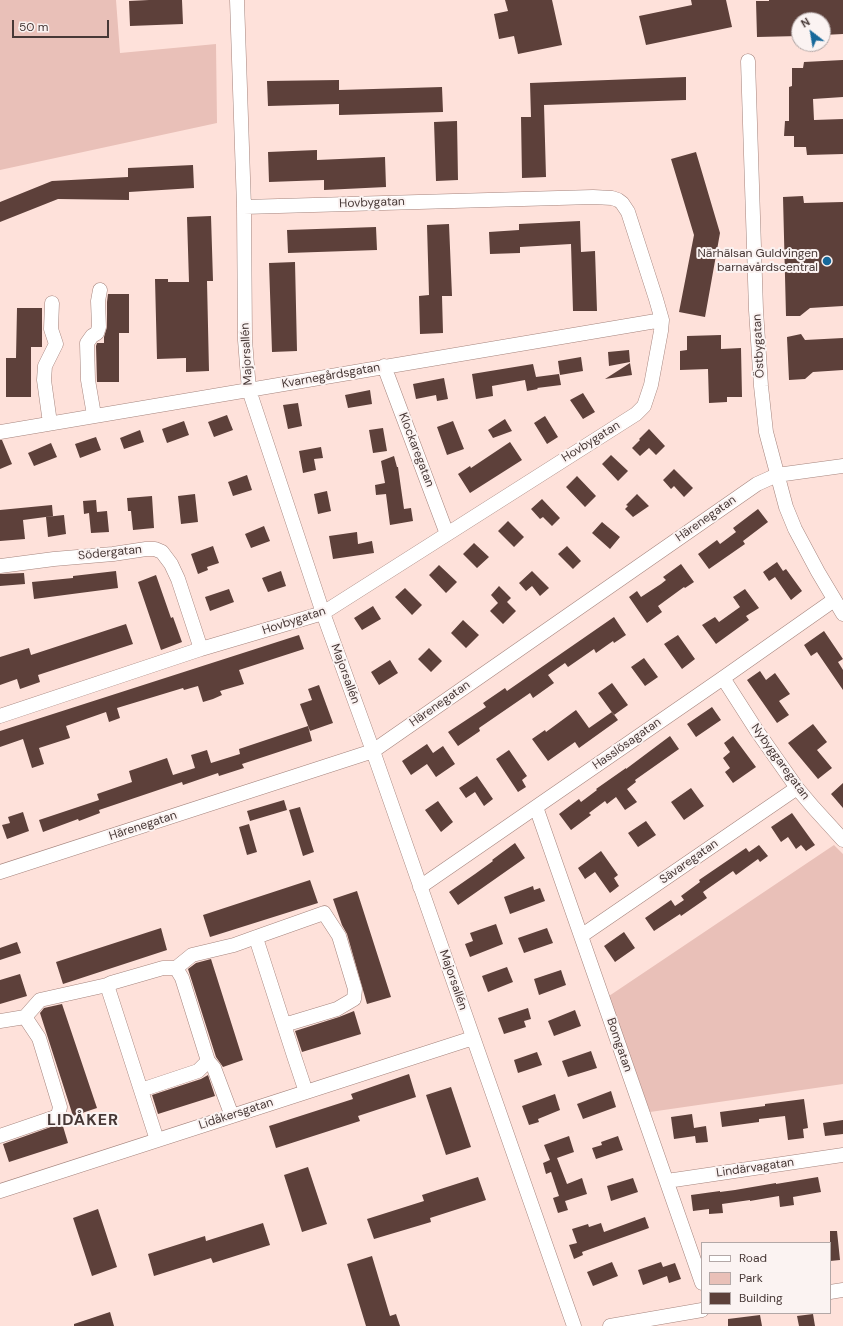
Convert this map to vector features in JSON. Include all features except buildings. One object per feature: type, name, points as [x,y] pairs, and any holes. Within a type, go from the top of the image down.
[{"type":"street","name":"Majorsallén","points":[[237,0],[244,207],[245,340],[249,390],[323,613],[373,750],[574,1326]]},
{"type":"street","name":"Östbygatan","points":[[748,61],[756,310],[761,386],[766,432],[786,507],[795,529],[843,614]]},
{"type":"street","name":"Hovbygatan","points":[[0,716],[201,649],[323,613],[641,410],[646,403],[651,385],[662,320],[628,212],[622,203],[612,198],[244,207]]},
{"type":"street","points":[[94,415],[88,380],[87,343],[92,336],[97,333],[99,327],[98,300],[100,290]]},
{"type":"street","points":[[50,423],[44,380],[45,366],[56,344],[51,329],[52,303]]},
{"type":"street","name":"Kvarnegårdsgatan","points":[[0,432],[662,320]]},
{"type":"street","name":"Klockaregatan","points":[[384,366],[447,534]]},
{"type":"street","name":"Härenegatan","points":[[0,872],[373,750],[757,484],[777,475],[843,466]]},
{"type":"street","name":"Södergatan","points":[[0,566],[155,549],[162,552],[172,564],[201,649]]},
{"type":"street","name":"Hasslösagatan","points":[[420,887],[834,600]]},
{"type":"street","name":"Nybyggaregatan","points":[[723,678],[757,731],[797,788],[843,840]]},
{"type":"street","name":"Sävaregatan","points":[[581,936],[797,788]]},
{"type":"street","name":"Bomgatan","points":[[536,807],[701,1280]]},
{"type":"street","points":[[0,1021],[25,1017],[40,1000],[107,985],[163,968],[176,968],[192,954],[234,945],[324,913],[339,936],[353,983],[354,999],[337,1009],[284,1025]]},
{"type":"street","points":[[259,936],[256,938],[306,1092]]},
{"type":"street","points":[[176,968],[182,978],[208,1061],[214,1068],[232,1116]]},
{"type":"street","points":[[107,985],[156,1140]]},
{"type":"street","points":[[0,1136],[58,1116],[60,1107],[39,1038],[25,1017]]},
{"type":"street","name":"Lidåkersgatan","points":[[0,1191],[473,1038]]},
{"type":"street","points":[[141,1090],[198,1071],[208,1061]]},
{"type":"street","name":"Lindärvagatan","points":[[667,1181],[843,1155]]},
{"type":"street","points":[[831,1292],[843,1290]]},
{"type":"street","points":[[610,1326],[701,1310]]},
{"type":"green space","points":[[0,0],[116,0],[120,53],[216,44],[217,123],[0,170]]},
{"type":"green space","points":[[834,845],[843,854],[843,1084],[650,1112],[609,996]]},
{"type":"place","name":"Närhälsan Guldvingen barnavårdscentral","points":[[827,261]]},
{"type":"district","name":"LIDÅKER","points":[[83,1121]]}]
